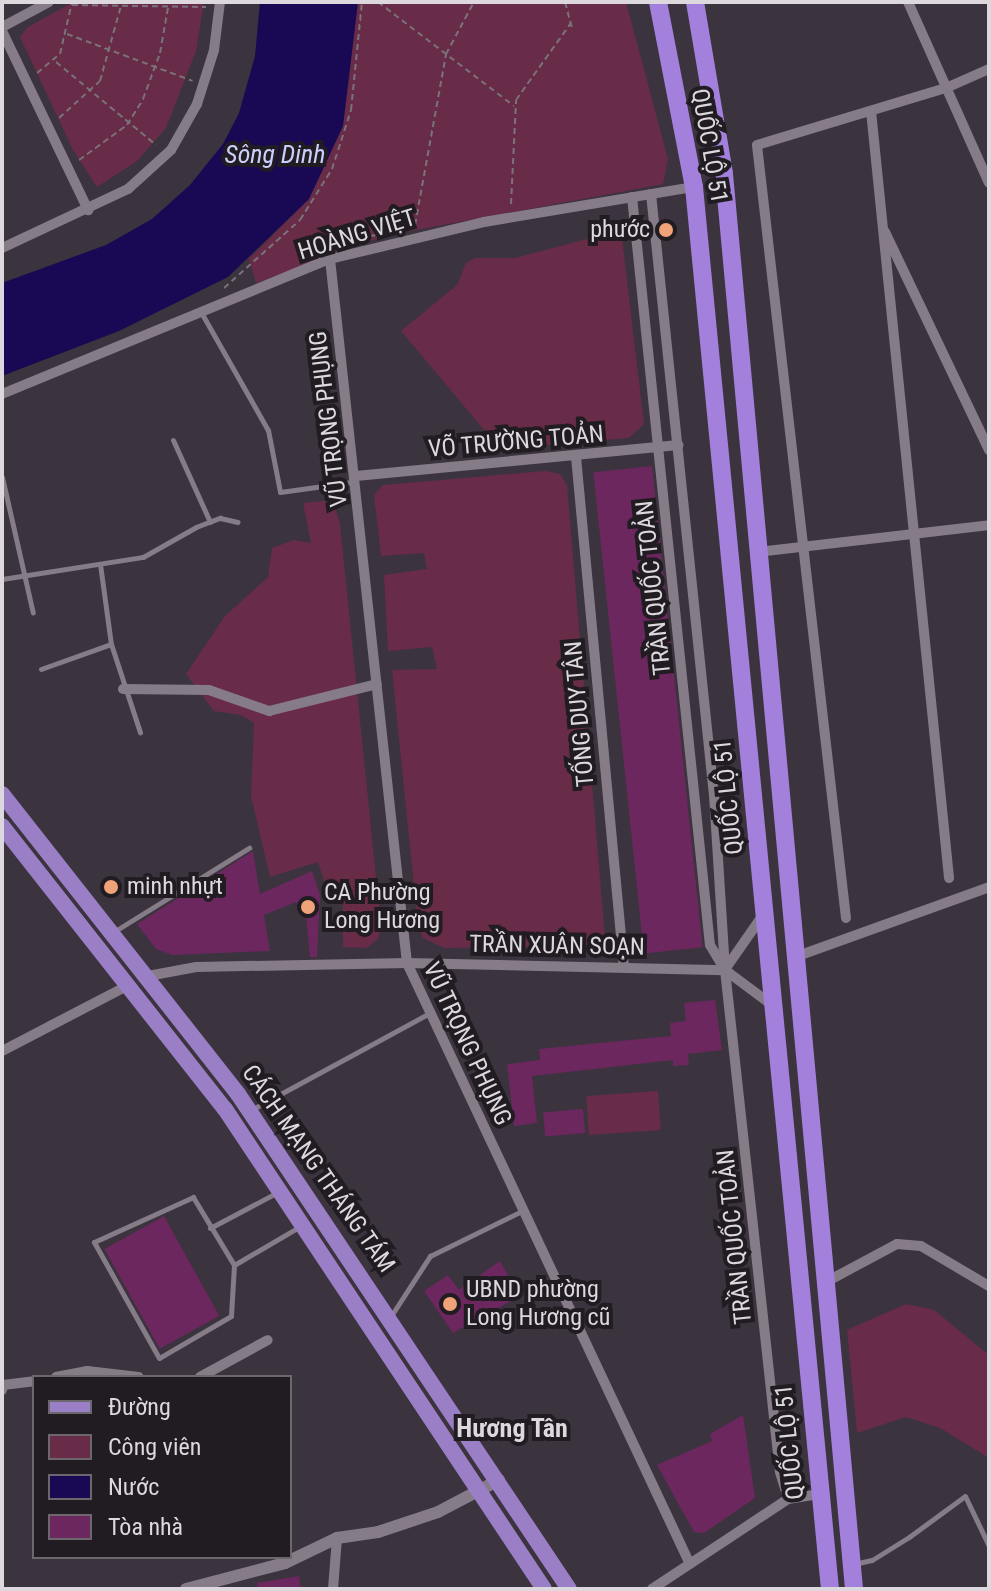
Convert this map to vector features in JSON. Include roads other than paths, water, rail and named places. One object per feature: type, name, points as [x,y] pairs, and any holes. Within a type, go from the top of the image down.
[{"type":"highway","name":"QUỐC LỘ 51","points":[[658,2],[694,187],[830,1589]]},
{"type":"highway","name":"QUỐC LỘ 51","points":[[695,2],[724,174],[823,1284],[854,1564],[854,1589]]},
{"type":"main road","name":"CÁCH MẠNG THÁNG TÁM","points":[[2,794],[111,934],[148,976],[250,1111],[569,1589]]},
{"type":"main road","name":"CÁCH MẠNG THÁNG TÁM","points":[[2,826],[125,987],[225,1109],[544,1589]]},
{"type":"main road","points":[[125,987],[148,976]]},
{"type":"street","points":[[49,2],[2,29],[88,210]]},
{"type":"street","points":[[908,2],[989,183]]},
{"type":"street","points":[[2,248],[128,189],[167,155],[183,136],[204,85],[220,4]]},
{"type":"street","points":[[846,918],[757,145],[946,88],[989,69]]},
{"type":"street","points":[[871,111],[949,878]]},
{"type":"street","name":"HOÀNG VIỆT","points":[[2,394],[330,259],[484,222],[694,187]]},
{"type":"street","name":"TRẦN QUỐC TOẢN","points":[[651,194],[714,795],[725,970],[780,1472],[788,1499]]},
{"type":"street","name":"TRẦN QUỐC TOẢN","points":[[632,197],[710,945],[725,970]]},
{"type":"street","points":[[882,225],[989,450]]},
{"type":"street","name":"VŨ TRỌNG PHỤNG","points":[[330,259],[407,963],[690,1564]]},
{"type":"street","name":"VÕ TRƯỜNG TOẢN","points":[[356,479],[679,445]]},
{"type":"street","name":"TỐNG DUY TÂN","points":[[576,457],[624,968]]},
{"type":"street","points":[[757,552],[989,525]]},
{"type":"street","points":[[677,617],[696,614]]},
{"type":"street","points":[[123,689],[209,690],[269,711],[377,684]]},
{"type":"street","points":[[696,797],[714,795]]},
{"type":"street","points":[[794,958],[989,887]]},
{"type":"street","points":[[765,912],[725,970],[772,1005]]},
{"type":"street","name":"TRẦN XUÂN SOẠN","points":[[148,976],[196,967],[407,963],[725,970]]},
{"type":"street","points":[[2,1051],[125,987]]},
{"type":"street","points":[[823,1284],[897,1244],[921,1246],[989,1286]]},
{"type":"street","points":[[204,1375],[268,1340]]},
{"type":"street","points":[[66,1375],[87,1371],[122,1375]]},
{"type":"street","points":[[2,1390],[3,1385],[32,1381]]},
{"type":"street","points":[[186,1589],[285,1563],[337,1538],[378,1532],[479,1493],[499,1480]]},
{"type":"street","points":[[652,1589],[788,1499],[819,1494]]},
{"type":"street","points":[[333,1589],[337,1538]]},
{"type":"lane","points":[[202,314],[268,430],[280,492],[356,479]]},
{"type":"lane","points":[[173,440],[210,522]]},
{"type":"lane","points":[[2,477],[33,613]]},
{"type":"lane","points":[[2,579],[143,557],[210,522],[238,522]]},
{"type":"lane","points":[[100,564],[111,644],[123,689],[140,732]]},
{"type":"lane","points":[[41,669],[111,644]]},
{"type":"lane","points":[[111,934],[249,848]]},
{"type":"lane","points":[[250,1111],[430,1013]]},
{"type":"lane","points":[[210,1228],[281,1191]]},
{"type":"lane","points":[[193,1197],[234,1265],[231,1316],[159,1358],[94,1242],[183,1198],[193,1197]]},
{"type":"lane","points":[[390,1318],[430,1256],[522,1211]]},
{"type":"lane","points":[[234,1265],[303,1225]]},
{"type":"lane","points":[[854,1564],[897,1545],[965,1496],[989,1546]]},
{"type":"water","name":"Sông Dinh","points":[[260,2],[358,2],[343,126],[309,199],[228,277],[119,331],[2,376],[2,283],[106,245],[152,219],[190,185],[223,144],[239,113],[255,56]]},
{"type":"place","name":"phước","points":[[666,230]]},
{"type":"place","name":"minh nhựt","points":[[111,887]]},
{"type":"place","name":"CA Phường Long Hương","points":[[308,907]]},
{"type":"place","name":"UBND phường Long Hương cũ","points":[[450,1304]]},
{"type":"district","name":"Hương Tân","points":[[512,1429]]}]
